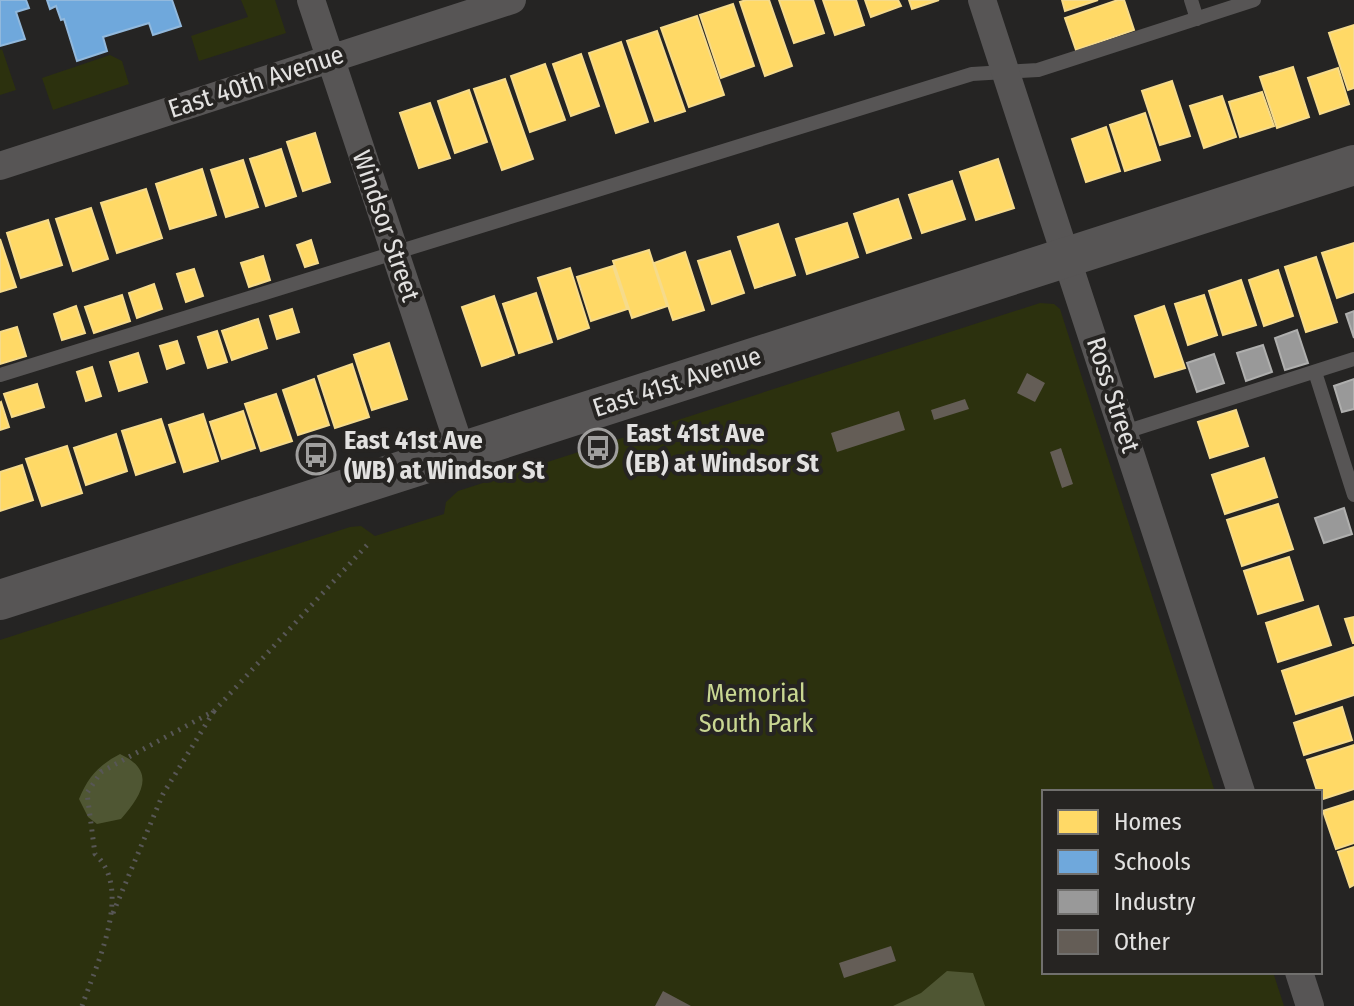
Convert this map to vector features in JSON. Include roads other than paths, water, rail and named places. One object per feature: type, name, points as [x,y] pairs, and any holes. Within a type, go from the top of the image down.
[{"type":"main road","name":"East 41st Avenue","points":[[0,600],[1354,165]]},
{"type":"street","name":"Windsor Street","points":[[311,0],[461,451]]},
{"type":"street","name":"East 40th Avenue","points":[[0,166],[512,0]]},
{"type":"street","name":"Ross Street","points":[[982,0],[1240,790]]},
{"type":"street","points":[[1300,974],[1310,1006]]},
{"type":"lane","points":[[1191,0],[1197,19]]},
{"type":"lane","points":[[0,375],[396,255],[972,74],[1038,70],[1254,0]]},
{"type":"lane","points":[[1125,432],[1354,359]]},
{"type":"lane","points":[[1315,372],[1354,495]]},
{"type":"place","name":"East 41st Ave (EB) at Windsor St","points":[[598,448]]},
{"type":"place","name":"East 41st Ave (WB) at Windsor St","points":[[316,455]]},
{"type":"park label","name":"Memorial South Park","points":[[756,708]]}]
